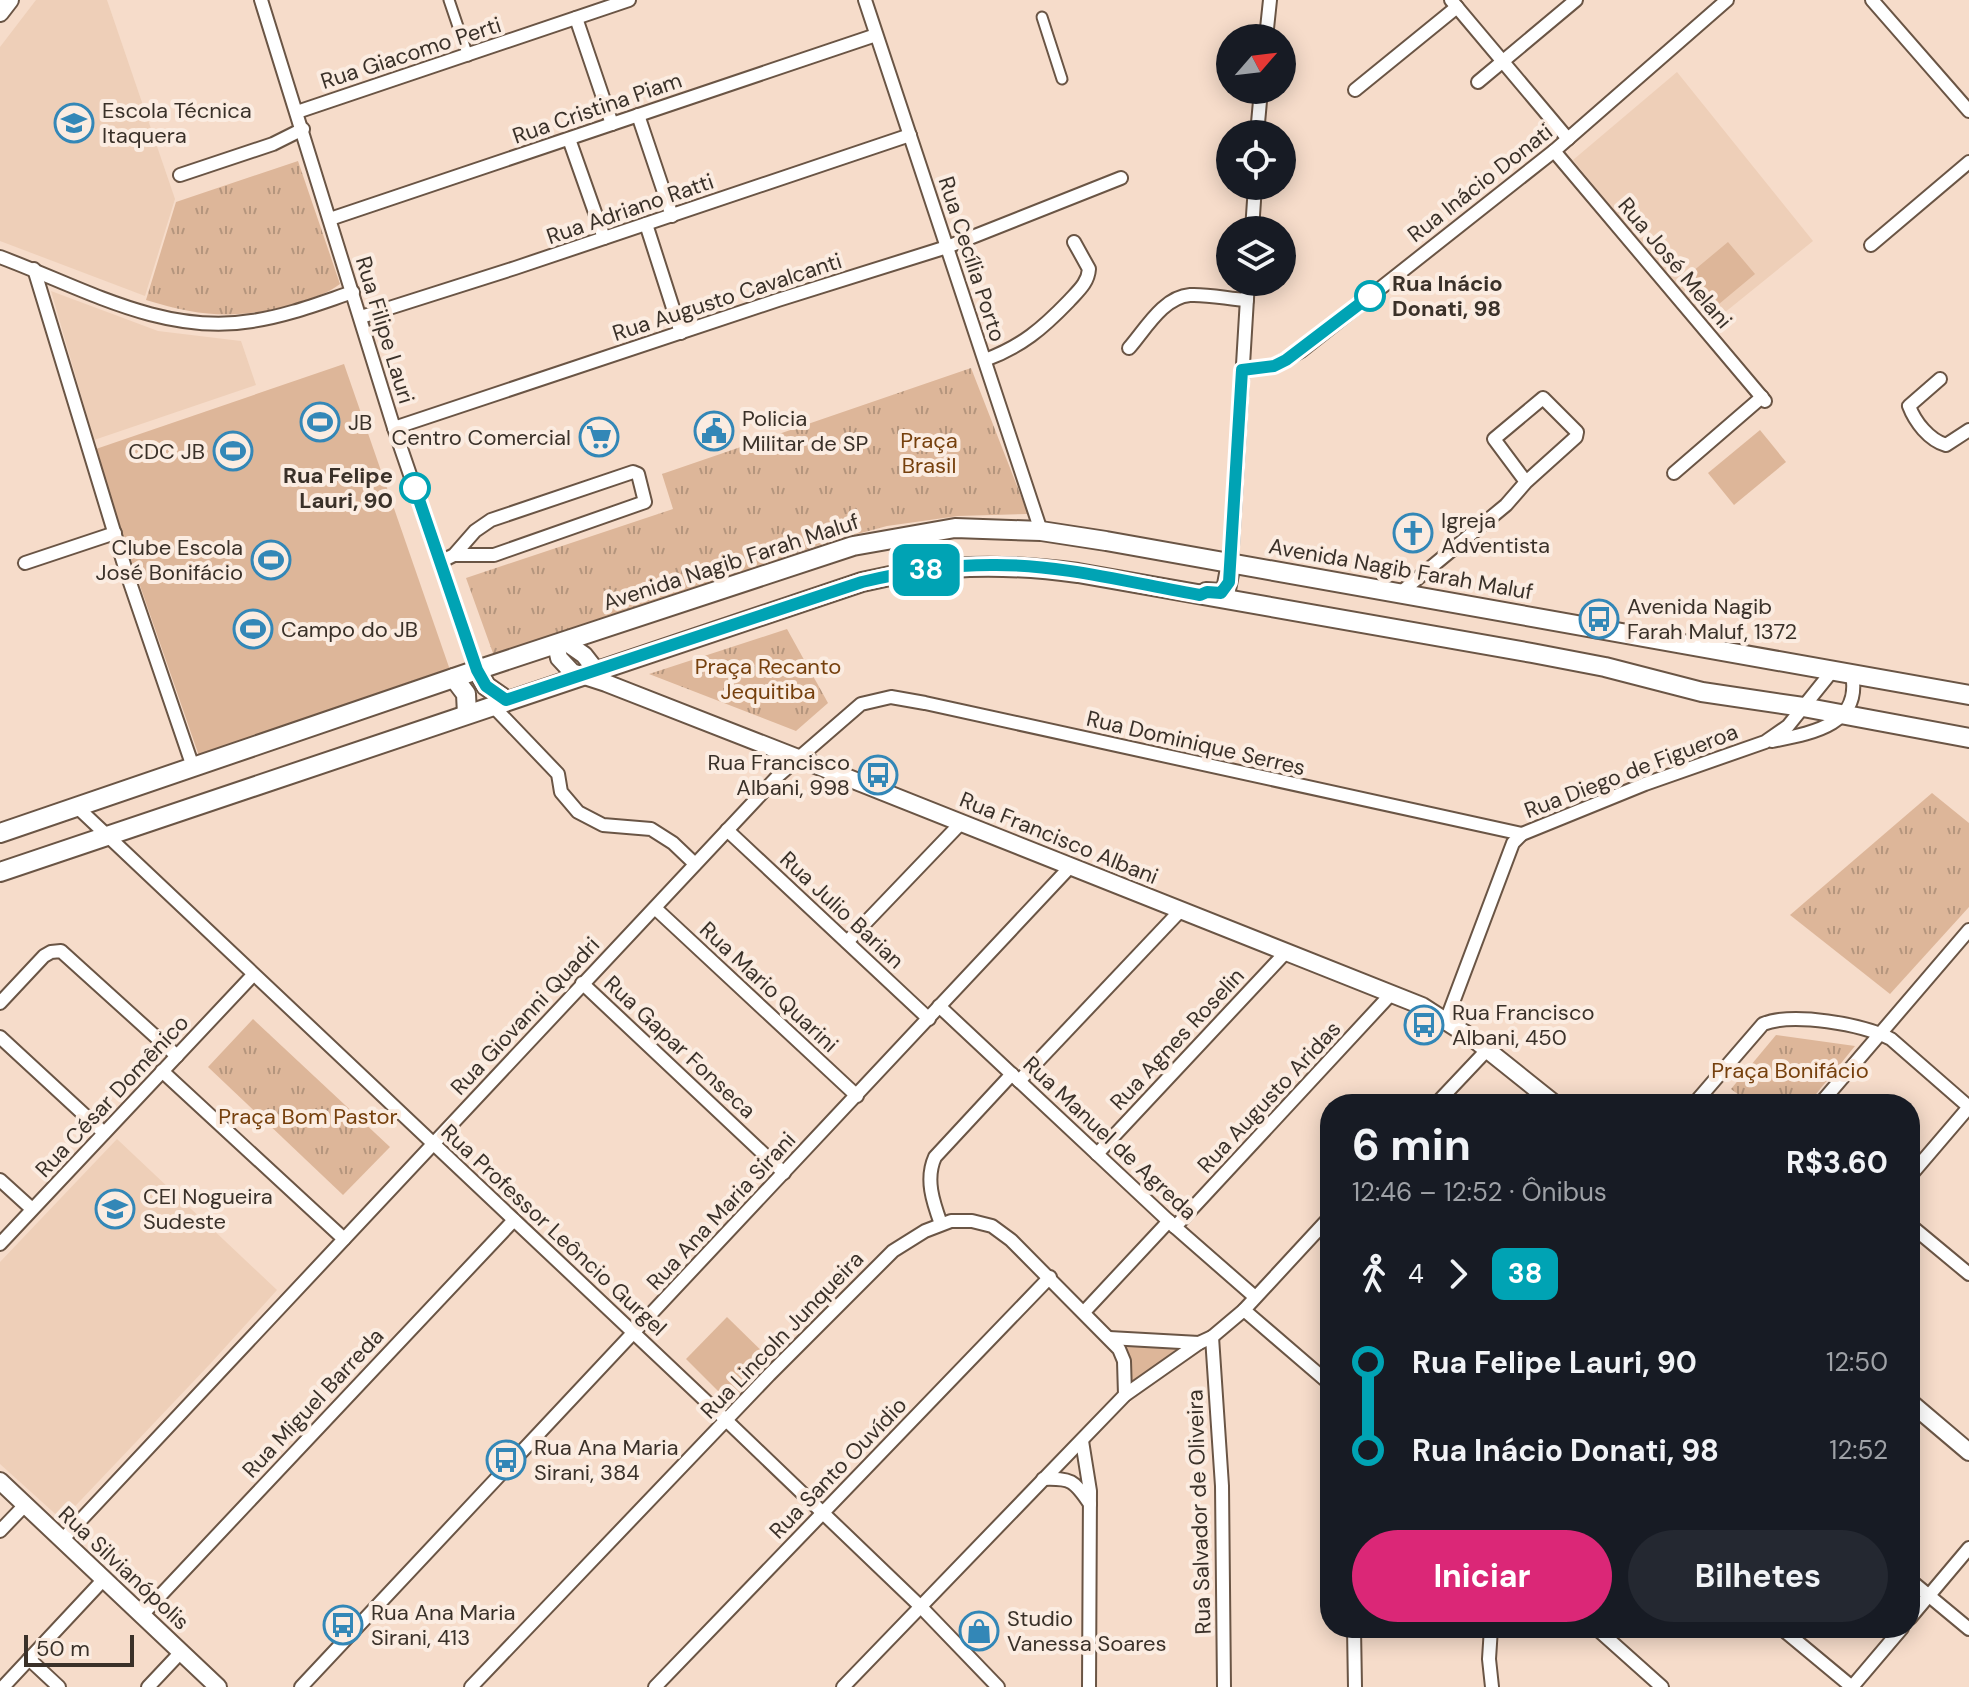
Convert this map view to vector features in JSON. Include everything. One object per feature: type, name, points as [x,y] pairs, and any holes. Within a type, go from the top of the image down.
[{"type":"main road","name":"Avenida Nagib Farah Maluf","points":[[0,833],[560,642],[853,546],[955,528],[1041,531],[1969,695]]},
{"type":"main road","points":[[1200,595],[1226,590],[1231,563]]},
{"type":"main road","points":[[0,872],[499,703],[594,676],[862,582],[913,571],[993,565],[1038,568],[1532,653],[1605,667],[1702,692],[1969,738]]},
{"type":"main road","points":[[477,670],[499,703]]},
{"type":"main road","points":[[454,678],[466,694],[467,714]]},
{"type":"street","points":[[0,13],[10,0]]},
{"type":"street","name":"Rua Filipe Lauri","points":[[261,0],[394,428],[477,670]]},
{"type":"street","points":[[449,0],[468,56]]},
{"type":"street","name":"Rua Giacomo Perti","points":[[297,112],[629,0]]},
{"type":"street","name":"Rua Cecília Porto","points":[[865,0],[1041,531]]},
{"type":"street","points":[[1267,24],[1270,0]]},
{"type":"street","points":[[1478,82],[1576,0]]},
{"type":"street","name":"Rua Inácio Donati","points":[[1242,370],[1274,366],[1301,351],[1554,151],[1727,0]]},
{"type":"street","points":[[1879,2],[1969,111]]},
{"type":"street","points":[[1355,90],[1454,3],[1568,139]]},
{"type":"street","points":[[1042,17],[1062,79]]},
{"type":"street","points":[[576,18],[612,124]]},
{"type":"street","name":"Rua Cristina Piam","points":[[330,219],[876,35]]},
{"type":"street","points":[[638,115],[672,216]]},
{"type":"street","points":[[180,175],[273,144],[303,129]]},
{"type":"street","name":"Rua Adriano Ratti","points":[[361,317],[910,135]]},
{"type":"street","points":[[569,139],[604,238]]},
{"type":"street","name":"Rua José Melani","points":[[1554,151],[1716,348],[1763,399],[1674,473]]},
{"type":"street","points":[[1871,245],[1969,162]]},
{"type":"street","name":"Rua Augusto Cavalcanti","points":[[394,428],[947,247],[1121,178]]},
{"type":"street","points":[[646,224],[681,333]]},
{"type":"street","points":[[985,360],[1008,351],[1040,331],[1083,286],[1089,269],[1074,242]]},
{"type":"street","points":[[0,257],[139,312],[199,324],[253,321],[353,292]]},
{"type":"street","points":[[34,269],[115,533],[193,767]]},
{"type":"street","points":[[1129,348],[1167,304],[1179,298],[1189,295],[1247,300]]},
{"type":"street","points":[[1231,563],[1247,296]]},
{"type":"street","points":[[1940,379],[1909,406],[1913,416],[1936,442],[1946,445],[1969,430]]},
{"type":"street","points":[[1400,593],[1506,505],[1578,434],[1543,398],[1494,439],[1526,482]]},
{"type":"street","points":[[440,562],[454,555],[475,531],[491,520],[633,472],[638,474],[645,502],[494,555],[454,555]]},
{"type":"street","points":[[25,563],[115,533]]},
{"type":"street","name":"Rua Francisco Albani","points":[[560,642],[559,658],[565,667],[1422,1006],[1487,1050],[1542,1094]]},
{"type":"street","points":[[1803,707],[1833,670]]},
{"type":"street","points":[[1843,715],[1854,697],[1852,674]]},
{"type":"street","name":"Rua Dominique Serres","points":[[861,704],[891,697],[925,703],[1522,834]]},
{"type":"street","points":[[499,703],[558,774],[561,792],[578,812],[603,825],[651,829],[673,843],[695,864]]},
{"type":"street","name":"Rua Giovanni Quadri","points":[[62,1540],[727,830],[798,758],[861,704]]},
{"type":"street","name":"Rua Diego de Figueroa","points":[[1765,742],[1781,732],[1803,707]]},
{"type":"street","name":"Rua Diego de Figueroa","points":[[1446,1021],[1507,857],[1513,843],[1522,834],[1645,784],[1765,742],[1802,735],[1828,725],[1843,715]]},
{"type":"street","name":"Rua Professor Leôncio Gurgel","points":[[77,807],[727,1421],[921,1607],[998,1687]]},
{"type":"street","points":[[847,942],[961,823]]},
{"type":"street","name":"Rua Julio Barian","points":[[727,830],[929,1019]]},
{"type":"street","name":"Rua Ana Maria Sirani","points":[[301,1687],[1070,867]]},
{"type":"street","name":"Rua Mario Quarini","points":[[655,908],[857,1096]]},
{"type":"street","points":[[941,1224],[930,1181],[930,1168],[935,1157],[1181,910]]},
{"type":"street","points":[[1829,1094],[1969,930]]},
{"type":"street","points":[[0,1003],[44,956],[56,950],[68,955],[177,1056]]},
{"type":"street","name":"Rua Agnes Roselin","points":[[1097,1154],[1287,951]]},
{"type":"street","name":"Rua César Domênico","points":[[0,1244],[253,975]]},
{"type":"street","name":"Rua Gapar Fonseca","points":[[582,983],[784,1173]]},
{"type":"street","name":"Rua Augusto Aridas","points":[[1084,1312],[1392,993]]},
{"type":"street","name":"Rua Manuel de Agreda","points":[[939,1006],[1172,1224],[1255,1297]]},
{"type":"street","points":[[1703,1094],[1763,1024],[1774,1020],[1794,1018],[1881,1034],[1891,1039],[1969,1107],[1920,1164]]},
{"type":"street","points":[[0,1037],[104,1133]]},
{"type":"street","points":[[1445,1094],[1487,1050]]},
{"type":"street","points":[[162,1071],[344,1239]]},
{"type":"street","points":[[0,1180],[32,1209]]},
{"type":"street","name":"Rua Miguel Barreda","points":[[142,1615],[514,1220]]},
{"type":"street","name":"Rua Lincoln Junqueira","points":[[471,1687],[893,1251],[941,1224],[972,1221],[992,1226],[1011,1240],[1119,1349],[1130,1392]]},
{"type":"street","points":[[843,1687],[1130,1392],[1212,1337],[1244,1310],[1320,1228]]},
{"type":"street","points":[[1920,1233],[1969,1274]]},
{"type":"street","name":"Rua Santo Ouvídio","points":[[655,1687],[1050,1277]]},
{"type":"street","points":[[1244,1310],[1320,1375]]},
{"type":"street","name":"Rua Salvador de Oliveira","points":[[1212,1337],[1222,1486],[1224,1687]]},
{"type":"street","points":[[1109,1338],[1199,1343]]},
{"type":"street","points":[[1920,1410],[1969,1452]]},
{"type":"street","points":[[1082,1441],[1090,1504],[1089,1687]]},
{"type":"street","points":[[1043,1479],[1065,1479],[1076,1484],[1090,1504]]},
{"type":"street","name":"Rua Silvianópolis","points":[[0,1481],[218,1687]]},
{"type":"street","points":[[0,1531],[25,1505]]},
{"type":"street","points":[[1920,1606],[1969,1548]]},
{"type":"street","points":[[3,1687],[104,1579]]},
{"type":"street","points":[[1920,1588],[1969,1629]]},
{"type":"street","points":[[1354,1638],[1355,1687]]},
{"type":"street","points":[[1490,1638],[1492,1687]]},
{"type":"street","points":[[1607,1638],[1662,1687]]},
{"type":"street","points":[[1793,1638],[1852,1687],[1894,1638]]},
{"type":"street","points":[[148,1687],[181,1652]]},
{"type":"street","points":[[29,1659],[59,1687]]},
{"type":"shaded area","name":"Escola Técnica Itaquera","points":[[36,0],[107,0],[175,199],[145,296],[0,241],[0,47]]},
{"type":"shaded area","points":[[1677,72],[1813,241],[1708,326],[1573,160]]},
{"type":"shaded area","points":[[51,291],[158,331],[241,341],[256,385],[94,440]]},
{"type":"shaded area","points":[[117,1139],[277,1290],[62,1520],[0,1464],[0,1262]]},
{"type":"green space","points":[[298,161],[340,284],[294,304],[255,313],[202,313],[146,300],[176,202]]},
{"type":"green space","points":[[1728,242],[1755,274],[1707,314],[1680,282]]},
{"type":"green space","name":"Clube Escola José Bonifácio","points":[[344,364],[450,670],[199,756],[93,450]]},
{"type":"green space","name":"Praça Brasil","points":[[971,368],[1028,514],[958,516],[887,526],[835,540],[494,656],[466,578],[673,509],[662,474]]},
{"type":"green space","points":[[1760,430],[1786,462],[1734,505],[1708,473]]},
{"type":"green space","name":"Praça Recanto Jequitiba","points":[[787,629],[828,703],[796,731],[649,674]]},
{"type":"green space","points":[[1932,793],[1969,823],[1969,907],[1890,994],[1790,915]]},
{"type":"green space","name":"Praça Bom Pastor","points":[[253,1019],[390,1147],[343,1195],[208,1067]]},
{"type":"green space","name":"Praça Bonifácio","points":[[1776,1035],[1855,1046],[1816,1094],[1738,1094],[1731,1089]]},
{"type":"green space","points":[[727,1317],[771,1360],[730,1399],[724,1397],[686,1359]]},
{"type":"green space","points":[[1116,1340],[1178,1348],[1129,1391]]},
{"type":"bus line","name":"38","points":[[415,488],[477,670],[486,686],[506,700],[862,582],[901,573],[977,565],[1011,566],[1078,573],[1200,595],[1221,593],[1229,582],[1231,563],[1242,370],[1274,366],[1286,360],[1370,296]]},
{"type":"place","name":"Escola Técnica Itaquera","points":[[74,123]]},
{"type":"place","name":"Rua Inácio Donati, 98","points":[[1370,296]]},
{"type":"place","name":"JB","points":[[320,422]]},
{"type":"place","name":"Policia Militar de SP","points":[[714,431]]},
{"type":"place","name":"Centro Comercial","points":[[599,437]]},
{"type":"place","name":"CDC JB","points":[[233,451]]},
{"type":"place","name":"Rua Felipe Lauri, 90","points":[[415,488]]},
{"type":"place","name":"Igreja Adventista","points":[[1413,533]]},
{"type":"place","name":"Clube Escola José Bonifácio","points":[[271,560]]},
{"type":"place","name":"Avenida Nagib Farah Maluf, 1372","points":[[1599,619]]},
{"type":"place","name":"Campo do JB","points":[[253,629]]},
{"type":"place","name":"Rua Francisco Albani, 998","points":[[878,775]]},
{"type":"place","name":"Rua Francisco Albani, 450","points":[[1424,1025]]},
{"type":"place","name":"CEI Nogueira Sudeste","points":[[115,1209]]},
{"type":"place","name":"Rua Ana Maria Sirani, 384","points":[[506,1460]]},
{"type":"place","name":"Rua Ana Maria Sirani, 413","points":[[343,1625]]},
{"type":"place","name":"Studio Vanessa Soares","points":[[979,1631]]}]
